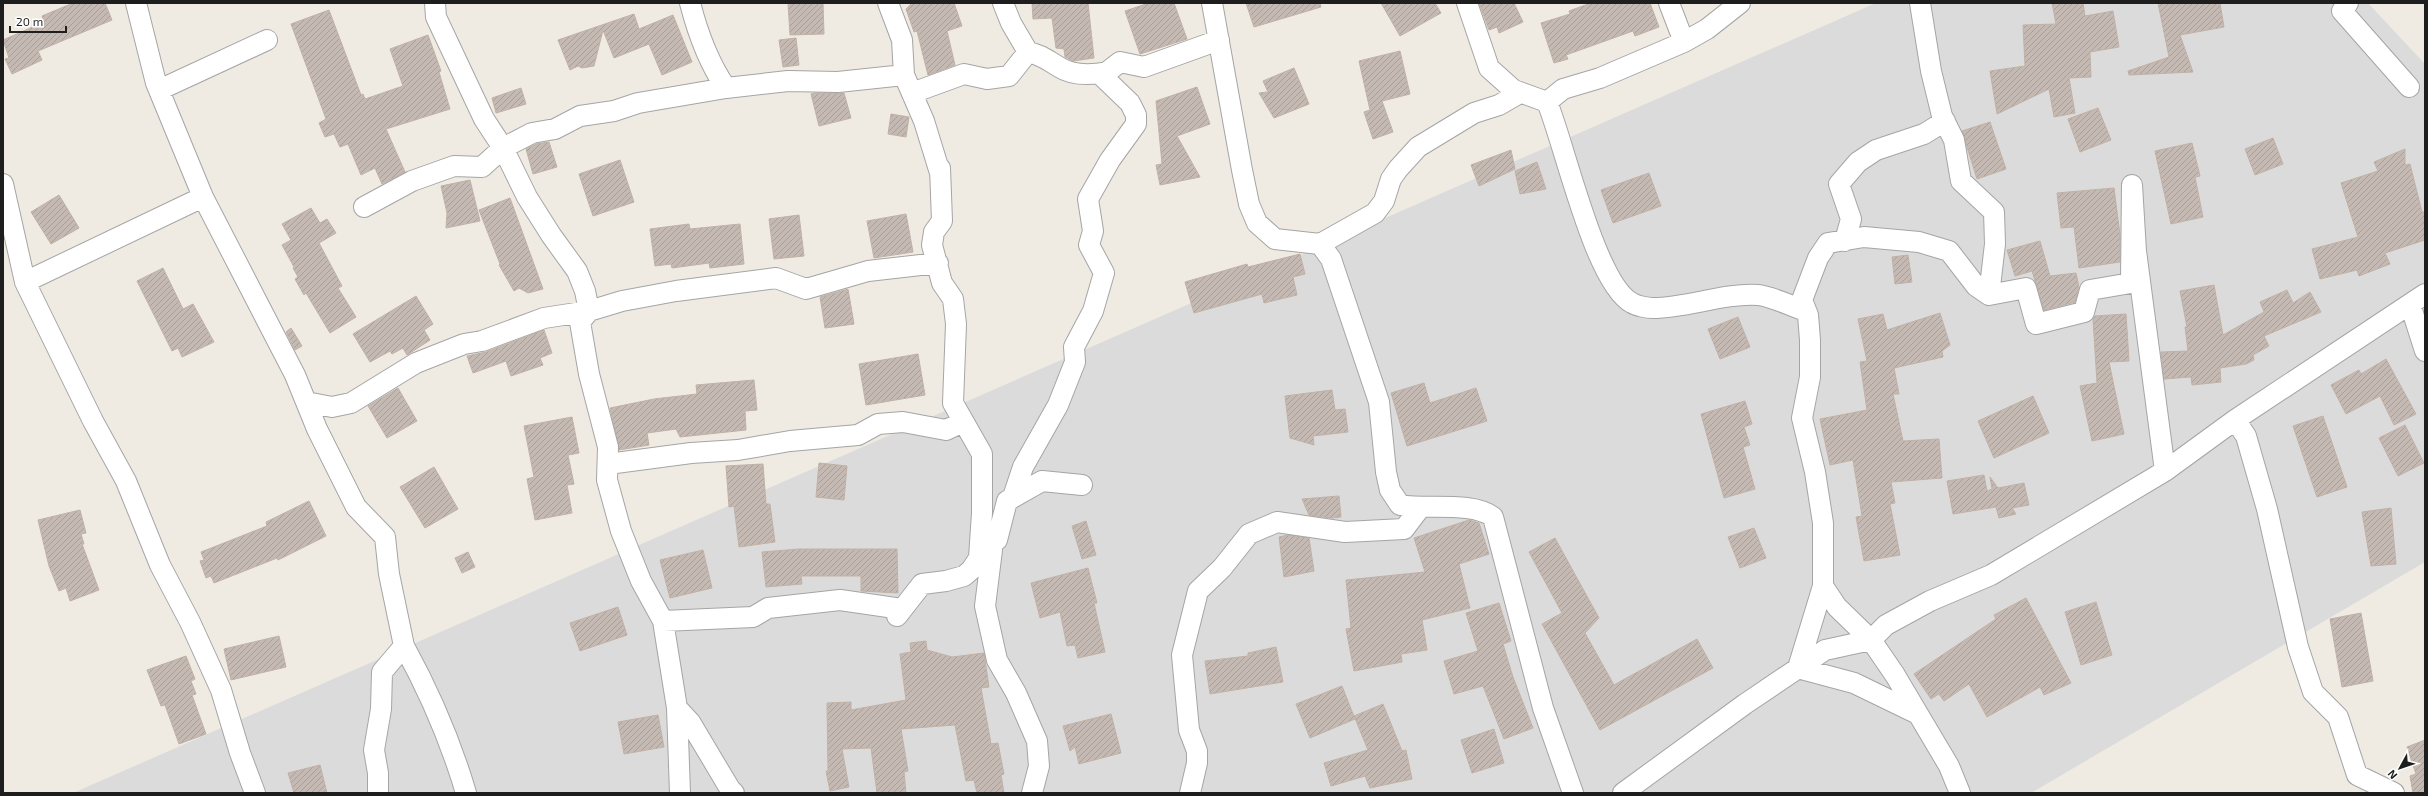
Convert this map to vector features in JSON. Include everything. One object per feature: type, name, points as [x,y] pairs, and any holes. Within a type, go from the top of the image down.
[{"type":"street","points":[[136,3],[159,90],[203,196],[295,375],[306,402],[356,507],[385,537],[389,574],[404,646],[433,698],[455,754],[466,793]]},
{"type":"street","points":[[435,3],[436,17],[484,118],[503,148],[527,196],[551,235],[577,271],[585,291],[589,311]]},
{"type":"street","points":[[690,3],[698,33],[715,72],[726,88]]},
{"type":"street","points":[[662,621],[753,616],[768,608],[840,600],[900,612],[922,584],[946,581],[964,576],[971,570],[979,558],[982,519],[982,454],[953,403],[956,324],[953,299],[942,283],[938,263],[932,245],[934,232],[942,221],[940,170],[924,121],[904,74],[902,40],[888,3]]},
{"type":"street","points":[[1003,3],[1011,23],[1028,52],[1042,55],[1060,68],[1090,75],[1108,72]]},
{"type":"street","points":[[1212,3],[1249,204],[1257,223],[1275,239],[1320,244],[1375,214],[1384,201],[1392,179],[1398,169],[1418,147],[1474,113],[1499,105],[1518,94],[1489,68],[1467,3]]},
{"type":"street","points":[[1669,3],[1684,42]]},
{"type":"street","points":[[1547,102],[1563,89],[1600,78],[1684,42],[1707,29],[1740,3]]},
{"type":"street","points":[[1920,3],[1931,71],[1944,122],[1954,140],[1961,181],[1994,212],[1995,244],[1989,295]]},
{"type":"street","points":[[2348,3],[2342,11],[2409,87]]},
{"type":"street","points":[[159,90],[267,40]]},
{"type":"street","points":[[1013,497],[1024,467],[1058,404],[1075,362],[1074,347],[1093,311],[1104,273],[1089,244],[1093,231],[1088,199],[1110,160],[1136,124],[1136,115],[1130,104],[1102,76],[1120,62],[1144,67],[1219,40]]},
{"type":"street","points":[[912,93],[964,74],[986,79],[1009,76],[1028,52]]},
{"type":"street","points":[[364,207],[412,181],[454,166],[482,167],[503,148],[532,133],[555,129],[580,116],[614,111],[638,103],[726,88],[788,81],[838,82],[904,74]]},
{"type":"street","points":[[1514,90],[1547,102]]},
{"type":"street","points":[[1547,102],[1574,192],[1597,248],[1613,283],[1631,303],[1652,308],[1693,303],[1718,297],[1759,295],[1806,311]]},
{"type":"street","points":[[1845,241],[1851,219],[1839,184],[1853,168],[1876,150],[1924,134],[1944,122]]},
{"type":"street","points":[[3,184],[25,282],[93,421],[126,481],[160,565],[221,690],[254,793]]},
{"type":"street","points":[[1798,668],[1823,586],[1823,523],[1815,472],[1802,418],[1810,377],[1810,340],[1806,311],[1802,300],[1818,258],[1828,243],[1864,237],[1919,242],[1949,250],[1976,286],[1989,295],[2026,288],[2036,324],[2084,312],[2090,290],[2131,283],[2132,185],[2136,251],[2165,471]]},
{"type":"street","points":[[25,282],[203,196]]},
{"type":"street","points":[[1320,244],[1331,259],[1379,402],[1386,472],[1390,490],[1400,505],[1420,508],[1484,510],[1493,517],[1543,708],[1573,793]]},
{"type":"street","points":[[306,402],[332,407],[351,403],[416,363],[464,344],[482,340],[544,318],[589,311],[622,301],[694,288],[776,278],[806,289],[868,271],[938,263]]},
{"type":"street","points":[[1623,793],[1745,704],[1825,650],[1871,640],[1886,625],[1930,601],[1991,575],[2165,471],[2235,420],[2418,299],[2425,351]]},
{"type":"street","points":[[589,311],[580,322],[589,374],[608,447],[607,480],[621,531],[641,581],[662,621],[677,708],[680,793]]},
{"type":"street","points":[[2235,420],[2246,436],[2267,509],[2298,647],[2313,692],[2338,717],[2357,775],[2394,793]]},
{"type":"street","points":[[608,464],[691,452],[738,450],[790,441],[858,434],[878,424],[903,422],[946,430],[963,422]]},
{"type":"street","points":[[988,538],[997,540],[1007,501],[1013,497],[1042,481],[1082,485]]},
{"type":"street","points":[[1190,793],[1197,763],[1197,750],[1189,730],[1182,655],[1198,591],[1222,568],[1249,534],[1276,522],[1345,532],[1404,529],[1420,508]]},
{"type":"street","points":[[982,519],[992,550],[986,606],[998,660],[1038,741],[1039,766],[1032,793]]},
{"type":"street","points":[[1823,586],[1837,607],[1871,640],[1895,674],[1949,766],[1960,793]]},
{"type":"street","points":[[378,793],[378,773],[374,750],[381,709],[382,672],[404,646]]},
{"type":"street","points":[[1798,668],[1854,683],[1918,714]]},
{"type":"street","points":[[677,708],[690,722],[730,789],[734,793]]},
{"type":"shaded area","points":[[1876,3],[2368,3],[2425,64],[2425,562],[2031,793],[73,793]]},
{"type":"building","points":[[73,3],[105,3],[112,20],[38,51],[42,60],[12,74],[5,59],[9,58],[3,40],[44,22],[42,16]]},
{"type":"building","points":[[788,3],[823,3],[824,34],[790,35]]},
{"type":"building","points":[[912,3],[954,3],[962,26],[947,31],[955,65],[928,75],[917,31],[914,32],[906,9]]},
{"type":"building","points":[[1032,3],[1088,3],[1094,58],[1073,61],[1065,57],[1064,49],[1056,48],[1052,18],[1033,19]]},
{"type":"building","points":[[1149,3],[1174,3],[1187,39],[1140,54],[1125,11]]},
{"type":"building","points":[[1246,3],[1320,3],[1321,7],[1254,27]]},
{"type":"building","points":[[1381,3],[1435,3],[1441,13],[1400,36]]},
{"type":"building","points":[[1479,3],[1514,3],[1523,22],[1499,33],[1497,27],[1489,30]]},
{"type":"building","points":[[1591,3],[1650,3],[1659,27],[1635,36],[1633,31],[1566,55],[1568,59],[1554,63],[1541,23],[1570,14],[1569,11]]},
{"type":"building","points":[[2052,3],[2083,3],[2085,16],[2113,11],[2119,47],[2090,52],[2091,77],[2069,78],[2075,113],[2054,117],[2049,89],[1997,114],[1990,71],[2025,66],[2023,25],[2056,24]]},
{"type":"building","points":[[2158,3],[2220,3],[2224,27],[2180,35],[2193,72],[2129,75],[2128,71],[2169,57]]},
{"type":"building","points":[[329,10],[361,95],[363,94],[365,99],[403,86],[390,49],[428,35],[441,71],[439,72],[450,109],[386,129],[405,172],[382,184],[375,168],[361,175],[348,144],[340,147],[334,134],[325,137],[319,123],[326,119],[291,24]]},
{"type":"building","points":[[634,14],[639,29],[673,15],[692,62],[662,75],[649,44],[614,58],[603,30],[594,66],[582,68],[578,66],[570,70],[558,40]]},
{"type":"building","points":[[796,38],[799,65],[783,67],[779,40]]},
{"type":"building","points":[[1400,51],[1410,94],[1382,101],[1393,132],[1373,139],[1364,112],[1370,110],[1359,61]]},
{"type":"building","points":[[1294,68],[1309,104],[1274,118],[1259,93],[1268,92],[1263,81]]},
{"type":"building","points":[[1197,87],[1210,124],[1177,136],[1200,177],[1160,185],[1156,165],[1162,164],[1156,101]]},
{"type":"building","points":[[521,88],[526,104],[496,113],[492,98]]},
{"type":"building","points":[[844,93],[851,118],[819,126],[811,94]]},
{"type":"building","points":[[2098,108],[2111,140],[2080,152],[2068,119]]},
{"type":"building","points":[[891,114],[909,117],[906,137],[888,134]]},
{"type":"building","points":[[1990,122],[2006,169],[1977,179],[1962,131]]},
{"type":"building","points":[[2273,138],[2283,164],[2255,175],[2245,149]]},
{"type":"building","points":[[549,142],[557,167],[533,174],[526,149],[536,144]]},
{"type":"building","points":[[2192,143],[2200,176],[2195,177],[2203,217],[2171,224],[2155,151]]},
{"type":"building","points":[[2405,149],[2405,165],[2410,164],[2422,212],[2425,212],[2425,240],[2385,253],[2390,264],[2359,276],[2357,270],[2320,279],[2312,249],[2358,237],[2341,183],[2378,171],[2374,162]]},
{"type":"building","points":[[1511,150],[1515,169],[1479,186],[1471,165]]},
{"type":"building","points":[[620,160],[634,202],[593,216],[579,174]]},
{"type":"building","points":[[1537,162],[1546,189],[1520,194],[1515,171]]},
{"type":"building","points":[[1649,173],[1661,206],[1613,223],[1601,190]]},
{"type":"building","points":[[470,180],[480,221],[446,228],[447,213],[441,186]]},
{"type":"building","points":[[2114,188],[2120,235],[2120,262],[2079,268],[2074,227],[2061,228],[2057,193]]},
{"type":"building","points":[[59,195],[79,228],[51,244],[31,212]]},
{"type":"building","points":[[510,198],[543,289],[528,293],[519,288],[514,291],[499,265],[500,264],[479,210]]},
{"type":"building","points":[[311,208],[320,223],[327,219],[336,233],[319,243],[342,286],[338,288],[356,317],[330,333],[306,293],[304,295],[295,279],[298,277],[282,245],[291,240],[282,224]]},
{"type":"building","points":[[906,214],[913,252],[874,258],[867,221]]},
{"type":"building","points":[[799,215],[804,256],[774,259],[769,219]]},
{"type":"building","points":[[689,224],[690,229],[740,224],[744,264],[710,268],[709,263],[672,268],[671,264],[655,266],[650,229]]},
{"type":"building","points":[[2040,241],[2050,276],[2076,273],[2079,287],[2075,302],[2044,310],[2032,271],[2015,276],[2007,250]]},
{"type":"building","points":[[1300,254],[1305,274],[1293,277],[1297,295],[1264,303],[1262,294],[1194,313],[1185,282],[1247,264],[1248,267]]},
{"type":"building","points":[[1908,255],[1912,282],[1895,284],[1892,257]]},
{"type":"building","points":[[163,268],[183,309],[193,304],[214,342],[182,357],[178,348],[172,351],[137,281]]},
{"type":"building","points":[[2214,285],[2223,335],[2264,312],[2260,302],[2287,290],[2293,303],[2310,292],[2321,312],[2264,336],[2269,346],[2253,355],[2254,360],[2246,364],[2220,368],[2221,382],[2192,385],[2191,377],[2164,379],[2161,352],[2188,351],[2185,327],[2187,327],[2180,291]]},
{"type":"building","points":[[848,289],[854,324],[825,328],[820,297]]},
{"type":"building","points":[[416,296],[433,324],[424,330],[430,340],[407,355],[403,348],[392,354],[390,351],[370,362],[353,334]]},
{"type":"building","points":[[1940,313],[1950,345],[1942,351],[1943,357],[1894,368],[1899,394],[1893,394],[1903,441],[1939,439],[1942,478],[1891,482],[1895,503],[1890,504],[1900,555],[1864,561],[1856,517],[1862,516],[1853,460],[1830,465],[1820,419],[1867,410],[1860,362],[1867,361],[1858,319],[1883,314],[1887,330]]},
{"type":"building","points":[[2126,314],[2129,361],[2109,362],[2124,434],[2092,441],[2080,386],[2097,383],[2093,319],[2095,316]]},
{"type":"building","points":[[1738,317],[1750,347],[1720,359],[1708,329]]},
{"type":"building","points":[[291,328],[302,346],[295,350],[286,332]]},
{"type":"building","points":[[544,330],[552,353],[540,358],[543,365],[511,376],[506,361],[473,373],[467,356],[486,352]]},
{"type":"building","points":[[918,354],[925,395],[866,405],[859,364]]},
{"type":"building","points":[[2386,359],[2416,414],[2394,425],[2380,396],[2346,414],[2331,385],[2359,370],[2361,374]]},
{"type":"building","points":[[754,380],[757,410],[745,411],[746,430],[680,437],[676,429],[647,433],[649,445],[619,450],[610,408],[654,399],[697,394],[696,385]]},
{"type":"building","points":[[1424,383],[1430,403],[1476,388],[1487,421],[1407,446],[1391,393]]},
{"type":"building","points":[[398,388],[417,421],[387,438],[368,406]]},
{"type":"building","points":[[1332,390],[1335,410],[1345,409],[1348,432],[1313,436],[1314,445],[1290,438],[1285,396]]},
{"type":"building","points":[[2033,396],[2049,433],[1994,458],[1978,421]]},
{"type":"building","points":[[1745,401],[1752,424],[1744,427],[1750,445],[1743,447],[1755,489],[1724,498],[1701,414]]},
{"type":"building","points":[[2323,416],[2347,487],[2317,497],[2293,426]]},
{"type":"building","points":[[572,417],[579,453],[568,455],[574,484],[567,485],[572,513],[535,520],[527,479],[534,477],[524,426]]},
{"type":"building","points":[[2405,425],[2424,463],[2398,476],[2379,438]]},
{"type":"building","points":[[819,463],[847,466],[844,500],[816,497]]},
{"type":"building","points":[[763,464],[766,504],[770,504],[775,542],[739,547],[734,506],[729,507],[726,466]]},
{"type":"building","points":[[434,467],[458,509],[425,528],[400,487]]},
{"type":"building","points":[[1984,475],[1987,491],[1992,489],[1990,477],[1998,488],[2024,483],[2029,505],[2012,508],[2016,514],[1999,518],[1996,507],[1953,514],[1947,481]]},
{"type":"building","points":[[1339,496],[1341,517],[1331,518],[1309,515],[1302,499]]},
{"type":"building","points":[[309,501],[326,536],[278,560],[277,558],[214,583],[211,576],[206,578],[200,561],[204,560],[201,552],[267,526],[266,522]]},
{"type":"building","points":[[2391,508],[2396,564],[2371,566],[2362,512]]},
{"type":"building","points":[[80,510],[86,533],[81,534],[84,544],[82,544],[99,590],[70,601],[66,588],[59,591],[49,566],[38,520]]},
{"type":"building","points":[[1469,520],[1479,523],[1489,554],[1459,564],[1470,608],[1422,620],[1427,650],[1401,654],[1402,662],[1354,671],[1346,629],[1351,628],[1346,580],[1425,572],[1414,538]]},
{"type":"building","points":[[1086,521],[1096,555],[1082,559],[1072,526]]},
{"type":"building","points":[[1754,528],[1766,558],[1740,568],[1728,537]]},
{"type":"building","points":[[1288,535],[1309,538],[1314,571],[1284,577],[1279,537]]},
{"type":"building","points":[[1555,538],[1599,618],[1585,633],[1614,685],[1697,639],[1713,668],[1600,730],[1542,624],[1562,613],[1529,552]]},
{"type":"building","points":[[799,549],[897,549],[898,593],[861,591],[861,576],[801,576],[802,584],[766,587],[762,552]]},
{"type":"building","points":[[703,550],[712,588],[670,598],[660,560]]},
{"type":"building","points":[[468,552],[475,567],[462,573],[455,558]]},
{"type":"building","points":[[1088,568],[1097,603],[1094,603],[1105,652],[1078,658],[1075,645],[1067,646],[1060,612],[1040,618],[1031,583]]},
{"type":"building","points":[[2026,598],[2071,683],[2044,695],[2040,687],[1987,717],[1969,684],[1944,701],[1939,694],[1931,699],[1914,674],[1996,619],[1994,615]]},
{"type":"building","points":[[2096,602],[2112,655],[2081,665],[2065,612]]},
{"type":"building","points":[[1499,603],[1511,641],[1503,644],[1513,677],[1533,728],[1504,739],[1483,686],[1454,694],[1444,661],[1478,651],[1466,613]]},
{"type":"building","points":[[618,607],[627,635],[580,651],[570,623]]},
{"type":"building","points":[[2361,613],[2373,681],[2342,687],[2330,619]]},
{"type":"building","points":[[279,636],[286,667],[231,680],[224,649]]},
{"type":"building","points":[[926,641],[927,650],[952,657],[984,653],[989,687],[981,688],[991,744],[998,743],[1004,774],[1001,775],[1004,793],[977,793],[974,780],[966,781],[955,725],[901,729],[908,771],[904,772],[906,793],[877,793],[871,748],[842,749],[849,787],[830,791],[826,771],[828,771],[827,703],[851,702],[851,710],[906,700],[900,654],[911,652],[910,643]]},
{"type":"building","points":[[1276,647],[1283,682],[1210,694],[1205,661],[1248,656],[1248,653]]},
{"type":"building","points":[[186,656],[195,679],[191,681],[196,694],[192,695],[206,734],[179,744],[165,705],[161,706],[147,670]]},
{"type":"building","points":[[1342,686],[1355,719],[1310,738],[1296,704]]},
{"type":"building","points":[[1383,704],[1402,751],[1406,750],[1412,779],[1370,788],[1365,776],[1331,786],[1324,763],[1368,750],[1354,716]]},
{"type":"building","points":[[1111,714],[1121,753],[1079,764],[1075,747],[1070,751],[1063,726]]},
{"type":"building","points":[[658,715],[664,747],[624,754],[618,722]]},
{"type":"building","points":[[1494,729],[1504,763],[1472,773],[1461,740]]},
{"type":"building","points":[[2425,740],[2425,793],[2413,793],[2410,776],[2416,774],[2407,747]]},
{"type":"building","points":[[320,765],[327,793],[294,793],[288,773]]}]
